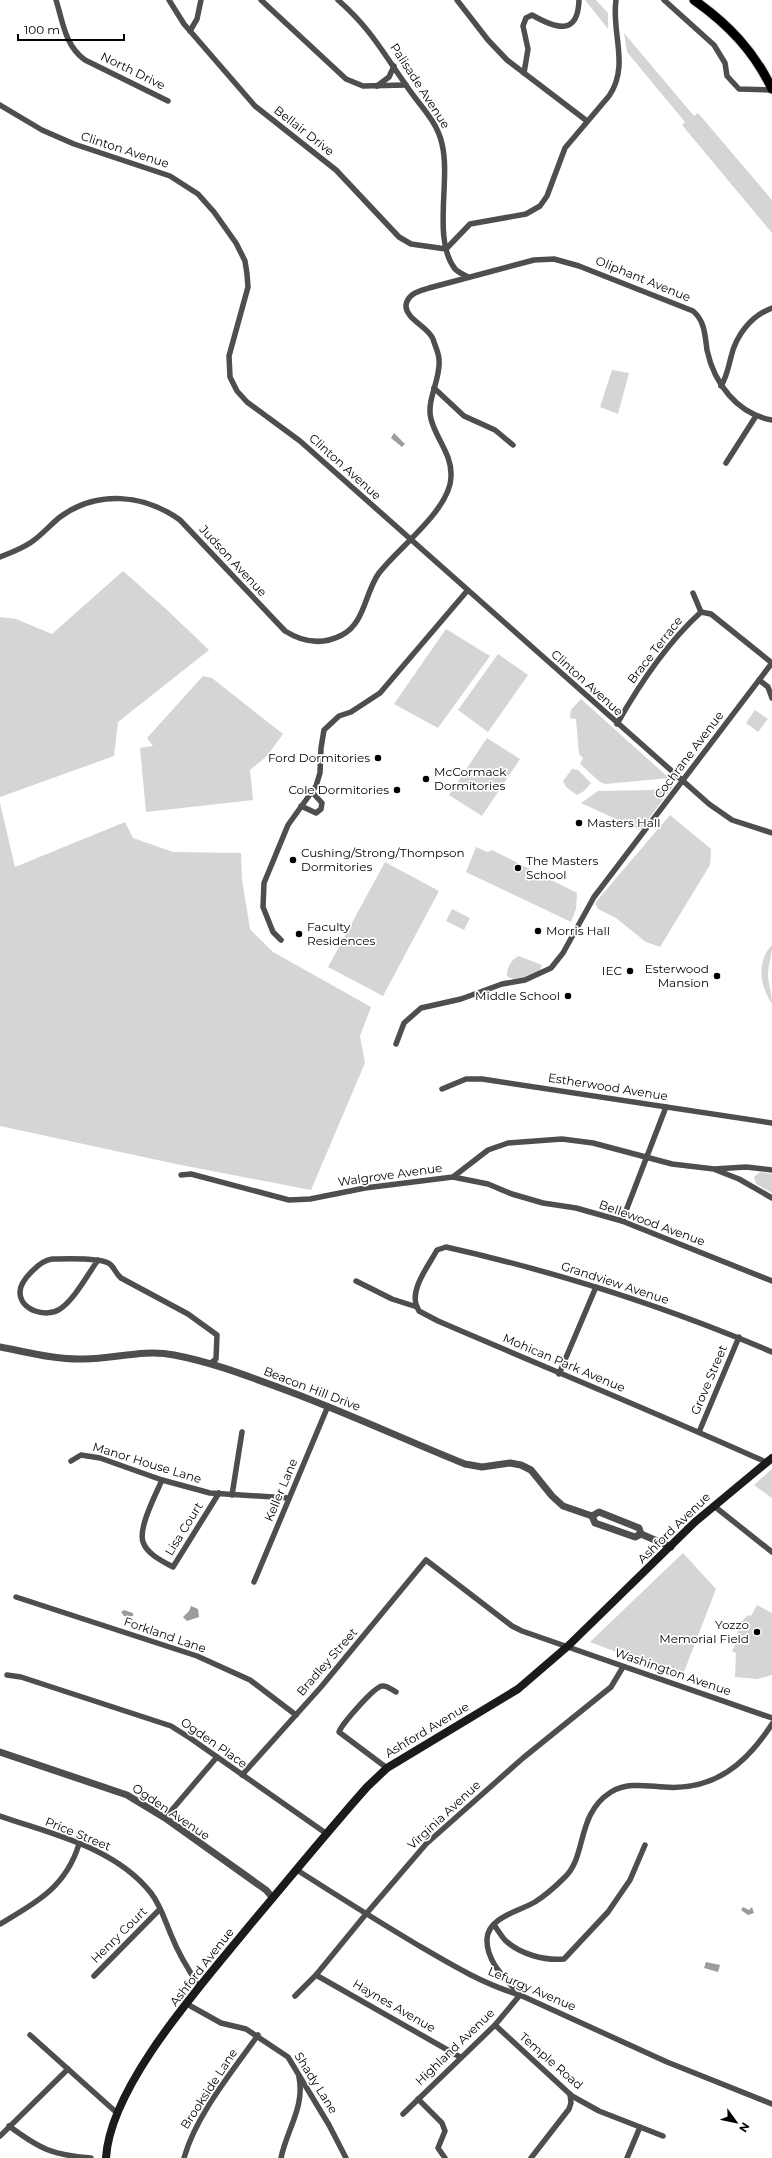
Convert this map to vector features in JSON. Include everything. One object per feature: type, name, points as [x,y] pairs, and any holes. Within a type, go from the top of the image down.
[{"type":"main road","points":[[694,0],[725,24],[742,41],[760,65],[772,90]]},
{"type":"main road","name":"Ashford Avenue","points":[[106,2158],[106,2143],[127,2090],[155,2047],[187,2004],[273,1898],[327,1834],[387,1768],[518,1689],[568,1646],[714,1506],[769,1460]]},
{"type":"street","name":"North Drive","points":[[56,0],[70,44],[75,53],[85,60],[168,101]]},
{"type":"street","name":"Bellair Drive","points":[[169,0],[179,18],[255,106],[336,170],[399,237],[411,244],[446,249]]},
{"type":"street","points":[[190,31],[197,19],[201,0]]},
{"type":"street","points":[[261,0],[346,79],[363,86],[406,85]]},
{"type":"street","name":"Palisade Avenue","points":[[338,0],[366,26],[406,85],[435,124],[443,144],[445,177],[444,232],[446,249],[456,270],[468,277]]},
{"type":"street","points":[[457,0],[497,50],[524,73],[587,121]]},
{"type":"street","points":[[524,73],[528,49],[523,26],[526,18],[532,15],[549,25],[563,27],[571,23],[576,18],[579,0]]},
{"type":"street","points":[[446,249],[470,224],[526,214],[540,206],[547,196],[561,155],[587,121],[609,96],[618,75],[620,64],[615,10],[616,0]]},
{"type":"street","points":[[664,0],[714,45],[725,63],[728,76],[739,89],[772,90]]},
{"type":"street","points":[[378,86],[389,77],[394,66]]},
{"type":"street","name":"Clinton Avenue","points":[[0,105],[58,138],[170,176],[198,194],[226,227],[245,260],[248,287],[229,356],[230,377],[237,391],[247,402],[300,441],[466,591],[682,781],[726,817],[746,826],[772,833]]},
{"type":"street","name":"Oliphant Avenue","points":[[434,388],[439,359],[432,335],[409,314],[406,306],[408,299],[412,294],[468,277],[493,272],[534,260],[554,259],[579,266],[683,306],[696,314],[702,322],[710,362],[720,386],[737,403],[756,416],[772,420]]},
{"type":"street","points":[[720,386],[726,376],[733,349],[741,332],[752,320],[772,308]]},
{"type":"street","points":[[434,388],[464,416],[495,430],[513,445]]},
{"type":"street","name":"Judson Avenue","points":[[0,557],[31,543],[61,516],[91,502],[124,498],[148,503],[180,520],[280,627],[299,638],[317,642],[329,640],[350,629],[359,617],[378,574],[410,540],[440,505],[449,492],[451,483],[450,461],[431,418],[434,388]]},
{"type":"street","points":[[726,463],[756,416]]},
{"type":"street","points":[[281,940],[273,932],[263,907],[264,883],[288,825],[316,786],[320,774],[320,748],[324,730],[339,716],[351,712],[380,693],[466,591]]},
{"type":"street","points":[[693,593],[701,612],[711,614],[772,663]]},
{"type":"street","name":"Brace Terrace","points":[[617,724],[648,672],[688,624],[701,612]]},
{"type":"street","name":"Cochrane Avenue","points":[[396,1044],[404,1023],[421,1008],[461,999],[502,984],[525,980],[551,968],[563,953],[594,897],[772,663]]},
{"type":"street","points":[[759,680],[768,687],[772,698]]},
{"type":"street","points":[[301,806],[316,813],[321,809],[322,803],[312,792]]},
{"type":"street","name":"Estherwood Avenue","points":[[442,1089],[466,1079],[482,1079],[772,1123]]},
{"type":"street","points":[[622,1221],[666,1107]]},
{"type":"street","name":"Walgrove Avenue","points":[[181,1175],[191,1174],[289,1200],[310,1200],[365,1188],[453,1176],[488,1150],[508,1143],[531,1140],[562,1139],[581,1140],[666,1163],[714,1169],[746,1167],[772,1170]]},
{"type":"street","name":"Walgrove Avenue","points":[[714,1169],[739,1180],[772,1198]]},
{"type":"street","name":"Bellewood Avenue","points":[[453,1176],[488,1184],[512,1194],[543,1203],[576,1208],[622,1221],[772,1281]]},
{"type":"street","name":"Grandview Avenue","points":[[417,1306],[414,1300],[421,1279],[437,1250],[448,1248],[502,1260],[596,1287],[739,1337],[772,1352]]},
{"type":"street","points":[[98,1260],[69,1299],[61,1308],[55,1311],[44,1314],[36,1312],[30,1308],[21,1296],[20,1288],[29,1275],[45,1259],[98,1260],[111,1265],[116,1274],[121,1278],[188,1314],[216,1335],[216,1359],[211,1364]]},
{"type":"street","name":"Mohican Park Avenue","points":[[356,1281],[392,1299],[417,1306],[419,1311],[438,1321],[559,1374],[769,1460]]},
{"type":"street","points":[[559,1374],[596,1287]]},
{"type":"street","name":"Grove Street","points":[[699,1432],[739,1337]]},
{"type":"street","name":"Beacon Hill Drive","points":[[0,1347],[52,1356],[84,1359],[125,1354],[156,1353],[173,1355],[211,1364],[328,1406],[465,1464],[482,1467],[510,1463],[521,1465],[531,1470],[552,1496],[563,1506],[592,1516],[595,1523],[635,1537],[641,1534]]},
{"type":"street","name":"Keller Lane","points":[[254,1582],[328,1406]]},
{"type":"street","points":[[232,1495],[242,1432]]},
{"type":"street","name":"Manor House Lane","points":[[71,1461],[82,1455],[100,1458],[162,1480],[210,1493],[289,1498]]},
{"type":"street","name":"Lisa Court","points":[[162,1480],[142,1528],[142,1541],[148,1550],[173,1568],[219,1493]]},
{"type":"street","points":[[714,1506],[772,1552]]},
{"type":"street","name":"Beacon Hill Drive","points":[[592,1516],[599,1512],[639,1528],[641,1534],[671,1547]]},
{"type":"street","name":"Washington Avenue","points":[[426,1560],[512,1626],[551,1642],[568,1646],[623,1667],[772,1718]]},
{"type":"street","name":"Bradley Street","points":[[242,1775],[296,1715],[426,1560]]},
{"type":"street","name":"Forkland Lane","points":[[16,1597],[197,1656],[250,1680],[296,1715]]},
{"type":"street","name":"Virginia Avenue","points":[[295,1996],[316,1975],[366,1914],[435,1836],[523,1758],[611,1687],[623,1667]]},
{"type":"street","name":"Ogden Place","points":[[7,1675],[21,1677],[171,1726],[327,1834]]},
{"type":"street","points":[[387,1768],[339,1732],[372,1692],[380,1686],[385,1686],[396,1692]]},
{"type":"street","points":[[520,1995],[492,1961],[487,1940],[489,1931],[494,1925],[510,1913],[534,1903],[572,1870],[589,1817],[598,1803],[611,1792],[626,1785],[674,1788],[695,1786],[722,1776],[743,1761],[758,1745],[772,1724]]},
{"type":"street","name":"Ogden Avenue","points":[[0,1752],[117,1790],[165,1818],[266,1890],[273,1898]]},
{"type":"street","points":[[165,1818],[217,1757]]},
{"type":"street","name":"Price Street","points":[[0,1816],[96,1851],[126,1870],[151,1893],[160,1908],[184,1962],[200,1988]]},
{"type":"street","points":[[0,1924],[40,1901],[58,1884],[75,1858],[79,1844]]},
{"type":"street","points":[[494,1925],[505,1940],[516,1949],[546,1958],[564,1959],[608,1912],[630,1880],[645,1845]]},
{"type":"street","name":"Lefurgy Avenue","points":[[297,1870],[366,1914],[449,1963],[496,1988],[520,1995],[667,2062],[772,2104]]},
{"type":"street","name":"Henry Court","points":[[94,1976],[160,1908]]},
{"type":"street","name":"Haynes Avenue","points":[[316,1975],[460,2057]]},
{"type":"street","name":"Highland Avenue","points":[[403,2114],[460,2057],[495,2025],[520,1995]]},
{"type":"street","name":"Shady Lane","points":[[187,2004],[221,2023],[246,2029],[258,2035],[288,2057],[298,2072],[346,2158]]},
{"type":"street","name":"Temple Road","points":[[495,2025],[570,2094],[599,2111],[664,2136]]},
{"type":"street","points":[[30,2035],[117,2113]]},
{"type":"street","name":"Brookside Lane","points":[[184,2158],[191,2137],[228,2077],[258,2035]]},
{"type":"street","points":[[0,2136],[68,2069]]},
{"type":"street","points":[[281,2158],[284,2145],[298,2111],[301,2092],[298,2072]]},
{"type":"street","points":[[531,2158],[569,2109],[572,2103],[570,2094]]},
{"type":"street","points":[[418,2098],[442,2123],[445,2131],[438,2148],[445,2158]]},
{"type":"street","points":[[9,2126],[34,2145],[47,2151],[64,2156],[91,2158]]},
{"type":"street","points":[[627,2158],[640,2127]]},
{"type":"shaded area","points":[[585,0],[596,0],[608,13],[608,29]]},
{"type":"shaded area","points":[[624,33],[694,116],[698,113],[772,200],[772,233],[682,125],[685,122],[627,52]]},
{"type":"shaded area","points":[[612,370],[629,373],[618,414],[600,407]]},
{"type":"shaded area","points":[[394,433],[405,444],[402,447],[391,438]]},
{"type":"shaded area","points":[[123,571],[209,650],[118,722],[114,756],[0,797],[0,617],[16,619],[52,634]]},
{"type":"shaded area","points":[[446,629],[490,656],[438,728],[394,704]]},
{"type":"shaded area","points":[[498,654],[528,675],[488,732],[458,710]]},
{"type":"shaded area","points":[[203,676],[212,678],[283,734],[267,756],[250,770],[253,800],[146,812],[140,748],[153,746],[147,738]]},
{"type":"shaded area","points":[[581,699],[669,778],[605,784],[600,782],[580,764],[583,758],[579,754],[576,719],[570,718],[571,710]]},
{"type":"shaded area","points":[[755,710],[768,719],[758,732],[746,723]]},
{"type":"shaded area","points":[[487,738],[520,759],[482,816],[449,795]]},
{"type":"shaded area","points":[[572,769],[578,770],[591,783],[584,791],[577,795],[566,787],[563,781]]},
{"type":"shaded area","points":[[674,785],[640,830],[581,803],[598,791],[652,790]]},
{"type":"shaded area","points":[[0,803],[15,867],[125,822],[133,838],[173,852],[241,853],[242,879],[250,929],[273,952],[371,1007],[360,1036],[365,1063],[311,1190],[176,1164],[0,1126]]},
{"type":"shaded area","points":[[670,815],[711,849],[710,865],[660,947],[646,942],[616,918],[598,909],[595,903]]},
{"type":"shaded area","points":[[476,847],[487,852],[492,850],[577,893],[576,909],[571,922],[466,872]]},
{"type":"shaded area","points":[[385,862],[439,891],[383,996],[328,967]]},
{"type":"shaded area","points":[[452,909],[470,918],[464,930],[446,921]]},
{"type":"shaded area","points":[[772,945],[768,975],[772,1004],[765,990],[762,966],[767,952]]},
{"type":"shaded area","points":[[519,956],[542,965],[540,970],[528,976],[515,979],[507,976],[507,970],[510,964],[516,957]]},
{"type":"shaded area","points":[[760,1172],[772,1174],[772,1193],[756,1184],[754,1177]]},
{"type":"shaded area","points":[[772,1469],[772,1498],[754,1485]]},
{"type":"shaded area","points":[[683,1553],[716,1589],[682,1677],[590,1642]]},
{"type":"shaded area","name":"Yozzo Memorial Field","points":[[757,1605],[772,1613],[772,1675],[757,1679],[735,1677],[736,1653],[732,1651],[737,1641],[738,1625],[748,1615],[751,1616]]},
{"type":"shaded area","points":[[191,1606],[198,1609],[199,1617],[187,1621],[183,1617],[189,1611]]},
{"type":"shaded area","points":[[124,1610],[133,1613],[133,1616],[124,1616],[121,1612]]},
{"type":"shaded area","points":[[743,1907],[749,1910],[752,1907],[754,1913],[748,1915],[741,1910]]},
{"type":"shaded area","points":[[706,1962],[720,1965],[718,1972],[704,1968]]},
{"type":"place","name":"Ford Dormitories","points":[[378,758]]},
{"type":"place","name":"McCormack Dormitories","points":[[426,779]]},
{"type":"place","name":"Cole Dormitories","points":[[397,790]]},
{"type":"place","name":"Masters Hall","points":[[579,823]]},
{"type":"place","name":"Cushing/Strong/Thompson Dormitories","points":[[293,860]]},
{"type":"place","name":"The Masters School","points":[[518,868]]},
{"type":"place","name":"Morris Hall","points":[[538,931]]},
{"type":"place","name":"Faculty Residences","points":[[299,934]]},
{"type":"place","name":"IEC","points":[[630,971]]},
{"type":"place","name":"Esterwood Mansion","points":[[717,976]]},
{"type":"place","name":"Middle School","points":[[568,996]]},
{"type":"place","name":"Yozzo Memorial Field","points":[[757,1632]]}]
